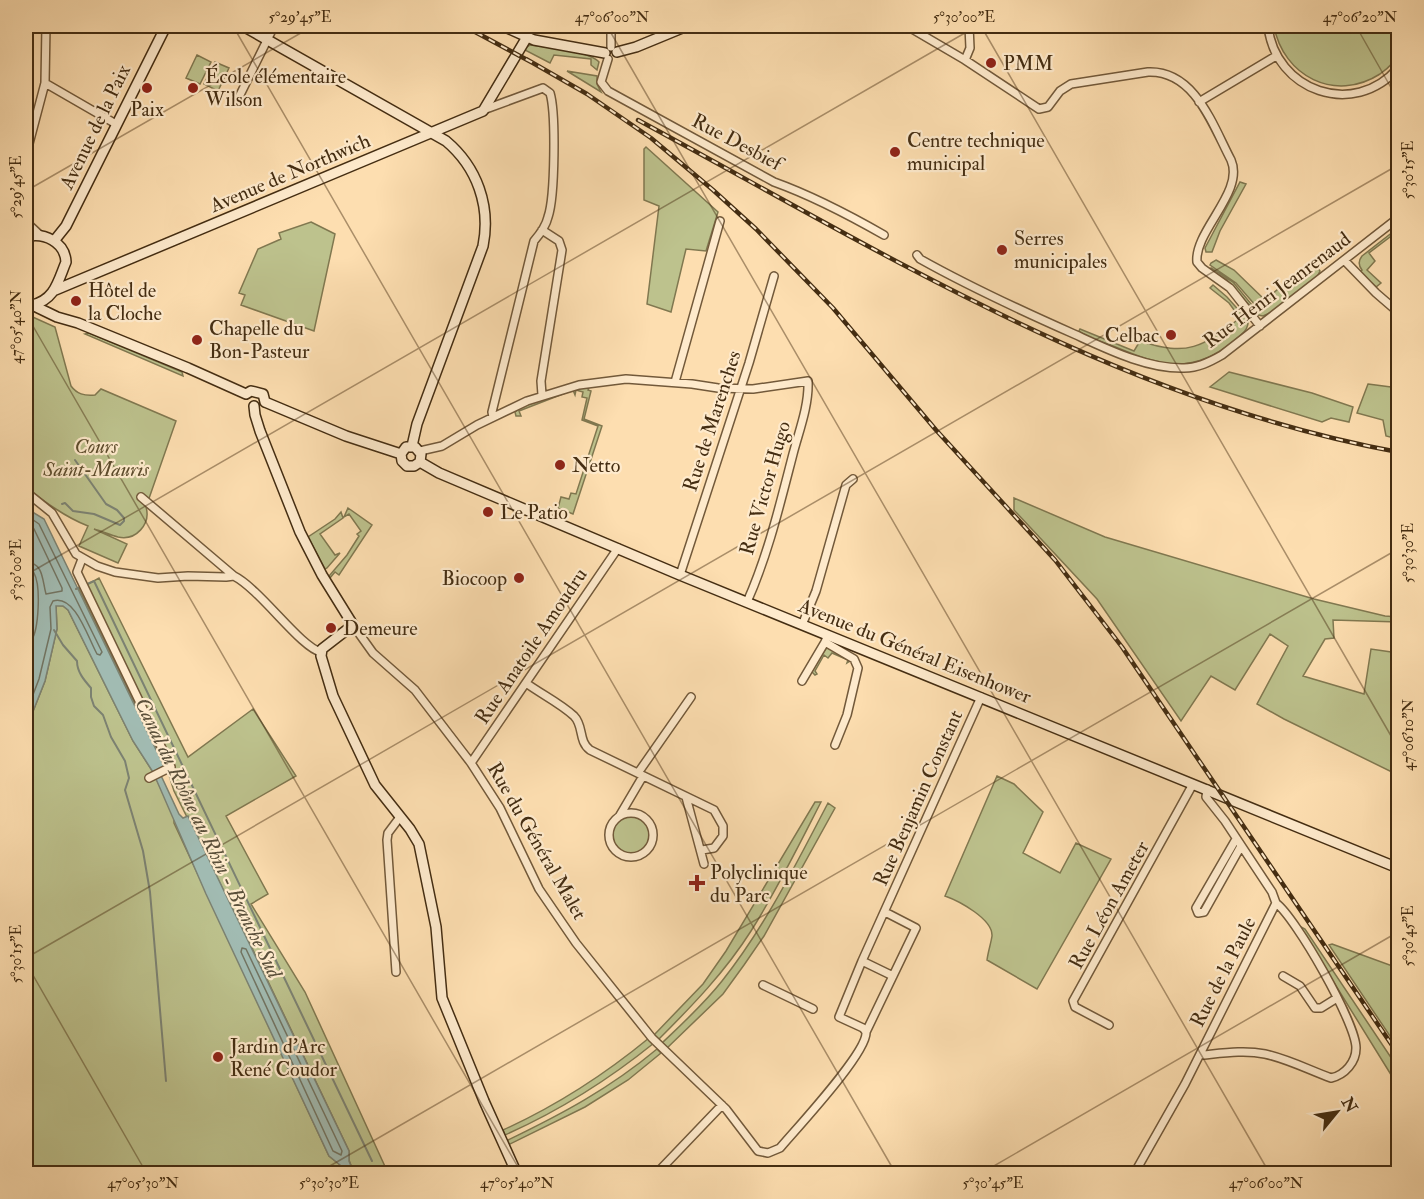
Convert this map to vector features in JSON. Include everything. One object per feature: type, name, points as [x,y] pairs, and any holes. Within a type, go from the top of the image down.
[{"type":"main road","name":"Avenue de la Paix","points":[[54,241],[66,226],[166,26]]},
{"type":"main road","points":[[243,26],[433,132],[450,144],[472,172],[480,189],[484,206],[485,232],[481,254],[417,424],[416,448],[422,457],[420,462]]},
{"type":"main road","points":[[503,26],[527,37],[610,53],[636,47],[687,26]]},
{"type":"main road","points":[[486,109],[527,37]]},
{"type":"main road","name":"Avenue de Northwich","points":[[29,304],[42,303],[52,294],[486,109]]},
{"type":"main road","points":[[26,234],[41,236],[54,241],[63,248],[66,262],[52,294],[57,317]]},
{"type":"main road","name":"Avenue du Général Eisenhower","points":[[29,304],[155,354],[246,394],[254,391],[263,394],[265,402],[346,436],[401,454],[402,461],[407,466],[414,466],[420,462],[439,473],[802,625],[827,639],[981,697],[1398,868]]},
{"type":"main road","points":[[246,394],[246,400],[254,406],[261,406],[265,402]]},
{"type":"main road","name":"Rue du Général Malet","points":[[254,406],[260,431],[300,532],[318,568],[353,625]]},
{"type":"main road","points":[[401,454],[404,449],[416,448]]},
{"type":"main road","points":[[353,625],[321,652],[324,667],[338,708],[375,785],[416,836],[423,857],[436,927],[444,1007],[517,1173]]},
{"type":"street","points":[[26,154],[45,83],[46,26]]},
{"type":"street","points":[[238,99],[274,26]]},
{"type":"street","points":[[610,53],[611,26]]},
{"type":"street","points":[[907,26],[1041,109],[1048,107],[1060,91],[1071,84],[1155,72],[1182,81],[1199,102],[1232,160],[1235,173],[1232,185],[1199,248],[1197,262],[1230,288],[1260,326]]},
{"type":"street","points":[[965,60],[970,48],[969,26]]},
{"type":"street","points":[[1268,26],[1270,42],[1276,56],[1288,72],[1306,85],[1323,92],[1340,94],[1359,92],[1376,86],[1398,68]]},
{"type":"street","name":"Rue Desbief","points":[[610,53],[601,82],[608,91],[774,182],[795,189],[884,235]]},
{"type":"street","points":[[1199,102],[1276,56]]},
{"type":"street","points":[[45,83],[116,124]]},
{"type":"street","name":"Avenue de Northwich","points":[[486,109],[541,89],[546,89],[550,93],[553,109],[552,193],[548,219],[543,230]]},
{"type":"street","name":"Rue Henri Jeanrenaud","points":[[917,255],[959,281],[1026,313],[1133,357],[1176,368],[1199,366],[1222,355],[1398,218]]},
{"type":"street","points":[[675,382],[720,221]]},
{"type":"street","points":[[26,222],[41,236]]},
{"type":"street","points":[[493,417],[492,412],[534,241],[543,230],[559,241],[562,250],[541,381],[542,396]]},
{"type":"street","points":[[1344,260],[1398,312]]},
{"type":"street","name":"Rue de Marenches","points":[[680,574],[774,276]]},
{"type":"street","points":[[416,448],[442,446],[493,417],[542,396],[579,385],[626,379],[740,389]]},
{"type":"street","name":"Rue Victor Hugo","points":[[740,389],[808,381],[802,421],[778,509],[747,602]]},
{"type":"street","points":[[802,625],[816,591],[846,485],[853,479]]},
{"type":"street","points":[[26,492],[52,513],[72,549],[82,559],[106,570],[158,578],[234,576]]},
{"type":"street","points":[[141,497],[256,592],[305,642],[321,652]]},
{"type":"street","name":"Rue Anatoile Amoudru","points":[[471,763],[618,548]]},
{"type":"street","points":[[82,559],[77,572],[169,768],[149,778]]},
{"type":"street","name":"Rue du Général Malet","points":[[353,625],[373,653],[415,690],[471,763],[500,808],[539,889],[576,944],[662,1050],[722,1105],[755,1149]]},
{"type":"street","points":[[802,681],[827,639],[854,659],[858,668],[848,715],[835,745]]},
{"type":"street","points":[[526,683],[573,716],[578,723],[585,746],[714,810],[723,826],[723,836],[711,849],[702,850]]},
{"type":"street","points":[[620,815],[641,814],[652,825],[654,840],[646,852],[639,856],[625,856],[613,848],[609,834],[614,820],[620,815],[640,774],[691,697]]},
{"type":"street","name":"Rue Benjamin Constant","points":[[866,1032],[839,1017],[981,697]]},
{"type":"street","name":"Rue Léon Ameter","points":[[1109,1025],[1075,1007],[1073,1001],[1193,784]]},
{"type":"street","name":"Rue de la Paule","points":[[1134,1173],[1167,1119],[1276,903],[1275,896],[1206,797],[1207,789]]},
{"type":"street","points":[[686,797],[704,864]]},
{"type":"street","points":[[396,972],[387,840],[388,832],[400,817]]},
{"type":"street","points":[[1236,838],[1196,908],[1198,914],[1204,912],[1241,846]]},
{"type":"street","points":[[1201,1053],[1204,1055],[1245,1052],[1265,1054],[1331,1078],[1343,1073],[1350,1065],[1356,1050],[1354,1037],[1337,998],[1285,912],[1276,903]]},
{"type":"street","name":"Rue Benjamin Constant","points":[[755,1149],[768,1153],[780,1148],[846,1069],[866,1040],[866,1032],[916,928],[885,912]]},
{"type":"street","points":[[862,961],[893,976]]},
{"type":"street","points":[[1283,976],[1300,986],[1315,1008],[1321,1008],[1337,998]]},
{"type":"street","points":[[763,985],[813,1009]]},
{"type":"street","points":[[656,1173],[722,1105]]},
{"type":"green space","points":[[1274,26],[1398,26],[1399,50],[1393,62],[1380,74],[1363,82],[1346,86],[1329,85],[1314,80],[1288,59],[1279,44]]},
{"type":"green space","points":[[530,45],[587,55],[599,62],[597,70],[591,65],[591,59],[554,55],[550,63],[523,49]]},
{"type":"green space","points":[[197,55],[211,62],[200,84],[186,78]]},
{"type":"green space","points":[[215,62],[229,68],[218,91],[204,84]]},
{"type":"green space","points":[[567,71],[597,76],[597,84],[601,92]]},
{"type":"green space","points":[[646,147],[718,212],[706,251],[686,249],[671,312],[647,304],[659,206],[644,200],[644,149]]},
{"type":"green space","points":[[1240,182],[1246,184],[1220,231],[1212,252],[1206,252],[1205,248]]},
{"type":"green space","points":[[311,222],[335,234],[314,331],[241,305],[245,295],[239,293],[258,249],[281,239],[279,233]]},
{"type":"green space","points":[[1398,228],[1398,231],[1369,253],[1375,261],[1367,270],[1381,283],[1376,287],[1359,272],[1362,270],[1359,265],[1360,260]]},
{"type":"green space","points":[[1216,260],[1234,270],[1265,300],[1313,260],[1320,271],[1317,277],[1272,312],[1263,316],[1258,315],[1253,309],[1256,306],[1236,283],[1210,265]]},
{"type":"green space","points":[[1211,268],[1233,282],[1252,305],[1251,307],[1227,280],[1210,270]]},
{"type":"green space","points":[[1213,285],[1243,315],[1247,314],[1248,322],[1246,329],[1239,337],[1205,359],[1176,364],[1146,359],[1095,340],[1079,331],[1080,329],[1134,351],[1140,341],[1171,348],[1194,346],[1215,336],[1240,318],[1229,303],[1210,288]]},
{"type":"green space","name":"Cours Saint-Mauris","points":[[26,314],[55,327],[71,386],[78,393],[95,395],[101,389],[176,421],[146,507],[146,519],[141,530],[125,538],[94,529],[127,544],[118,563],[79,546],[88,526],[63,514],[26,487]]},
{"type":"green space","points":[[89,333],[182,372],[183,376],[85,334]]},
{"type":"green space","points":[[1229,372],[1312,393],[1353,407],[1349,422],[1331,418],[1322,422],[1210,387]]},
{"type":"green space","points":[[1368,384],[1391,387],[1398,391],[1398,439],[1386,436],[1383,420],[1357,413]]},
{"type":"green space","points":[[589,387],[588,390],[591,391],[584,419],[602,426],[573,514],[558,508],[561,497],[569,499],[571,493],[576,494],[598,426],[582,420],[587,398],[582,397],[583,392],[576,390],[575,395],[573,390],[519,411],[521,416],[516,416],[515,412],[521,407],[568,389]]},
{"type":"green space","points":[[1014,498],[1105,537],[1314,599],[1398,617],[1398,622],[1333,620],[1334,638],[1325,639],[1303,676],[1364,694],[1371,649],[1398,653],[1398,775],[1257,704],[1288,646],[1270,634],[1235,690],[1211,676],[1181,721],[1097,599],[1014,510]]},
{"type":"green space","points":[[348,508],[372,525],[339,575],[335,572],[330,578],[329,576],[347,555],[359,536],[357,534],[361,531],[349,514],[344,517]]},
{"type":"green space","points":[[341,512],[343,518],[320,534],[335,555],[340,553],[325,569],[308,537],[335,519]]},
{"type":"green space","points":[[99,578],[188,757],[253,709],[296,776],[226,816],[268,894],[251,904],[305,992],[388,1173],[354,1173],[349,1160],[349,1151],[174,791],[168,772],[79,589]]},
{"type":"green space","points":[[56,605],[68,610],[133,741],[153,772],[174,817],[174,823],[329,1156],[346,1173],[26,1174],[26,729],[45,681],[57,629]]},
{"type":"green space","points":[[827,647],[850,661],[847,663],[848,660],[832,653],[828,658],[824,655],[815,675],[811,671]]},
{"type":"green space","points":[[997,776],[1014,784],[1043,812],[1023,853],[1060,873],[1076,843],[1111,859],[1037,989],[987,960],[992,936],[987,923],[966,906],[945,896]]},
{"type":"green space","points":[[815,802],[821,802],[779,884],[751,931],[719,975],[658,1040],[654,1035],[703,984],[726,951]]},
{"type":"green space","points":[[828,803],[835,808],[764,936],[723,994],[666,1049],[661,1044],[693,1014],[715,989],[752,939],[779,895]]},
{"type":"green space","points":[[631,813],[640,814],[647,819],[652,826],[652,844],[647,851],[640,856],[631,857],[622,856],[615,851],[610,844],[609,835],[610,826],[615,819],[622,814]]},
{"type":"green space","points":[[1301,927],[1305,929],[1398,1068],[1398,1086],[1302,931]]},
{"type":"green space","points":[[1332,944],[1398,968],[1398,1048],[1329,945]]},
{"type":"green space","points":[[649,1038],[654,1043],[618,1070],[544,1116],[505,1135],[503,1130],[579,1089],[615,1065]]},
{"type":"green space","points":[[657,1049],[661,1053],[628,1080],[585,1107],[508,1145],[506,1141],[584,1100]]},
{"type":"water","points":[[26,508],[44,519],[164,766],[158,769],[179,814],[183,818],[188,816],[349,1151],[349,1161],[354,1173],[346,1173],[329,1156],[206,894],[153,772],[133,741],[68,610],[63,606],[56,606],[57,629],[45,681],[26,729],[26,647],[32,620],[32,597],[27,571]]},
{"type":"waterway","points":[[62,504],[65,503],[73,511],[94,514],[120,525],[124,521],[117,510],[106,504],[75,460]]},
{"type":"waterway","name":"Canal du Rhône au Rhin - Branche Sud","points":[[76,589],[94,581],[372,1161]]},
{"type":"waterway","points":[[54,630],[77,661],[83,679],[91,688],[94,706],[103,715],[111,737],[125,761],[129,778],[125,790],[143,851],[150,892],[166,1081]]},
{"type":"railway","points":[[464,26],[533,63]]},
{"type":"railway","points":[[526,59],[587,94],[651,138],[756,229],[833,308],[936,430],[1055,560],[1122,647],[1398,1054]]},
{"type":"railway","points":[[638,120],[913,270],[1006,317],[1099,359],[1196,397],[1295,428],[1398,452]]},
{"type":"place","name":"PMM","points":[[991,63]]},
{"type":"place","name":"Paix","points":[[147,88]]},
{"type":"place","name":"École élémentaire Wilson","points":[[193,88]]},
{"type":"place","name":"Centre technique municipal","points":[[895,152]]},
{"type":"place","name":"Serres municipales","points":[[1002,250]]},
{"type":"place","name":"Hôtel de la Cloche","points":[[76,301]]},
{"type":"place","name":"Celbac","points":[[1171,335]]},
{"type":"place","name":"Chapelle du Bon-Pasteur","points":[[197,340]]},
{"type":"place","name":"Netto","points":[[560,465]]},
{"type":"place","name":"Le Patio","points":[[488,512]]},
{"type":"place","name":"Biocoop","points":[[519,578]]},
{"type":"place","name":"Demeure","points":[[331,628]]},
{"type":"place","name":"Polyclinique du Parc","points":[[697,883]]},
{"type":"place","name":"Jardin d'Arc René Coudor","points":[[218,1057]]}]
